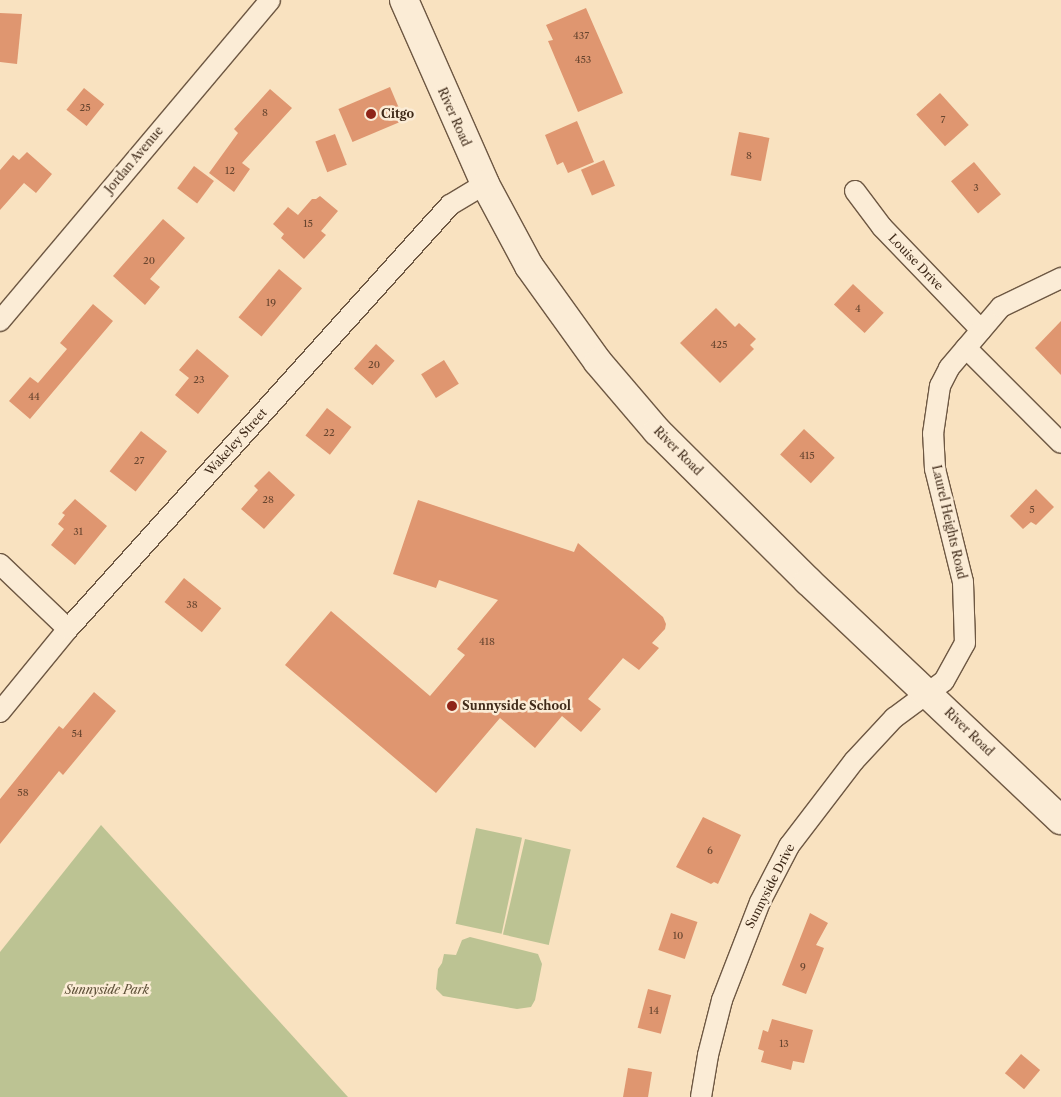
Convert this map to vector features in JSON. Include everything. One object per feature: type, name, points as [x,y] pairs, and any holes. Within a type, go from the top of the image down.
[{"type":"main road","name":"River Road","points":[[404,0],[484,184],[529,266],[574,332],[615,384],[658,431],[802,574],[1061,820]]},
{"type":"street","name":"Jordan Avenue","points":[[0,321],[270,0]]},
{"type":"street","name":"Wakeley Street","points":[[0,712],[68,629],[450,205],[484,184]]},
{"type":"street","name":"Louise Drive","points":[[855,191],[882,227],[981,330]]},
{"type":"street","name":"Laurel Heights Road","points":[[929,694],[944,681],[965,643],[963,582],[936,468],[933,434],[940,386],[949,368],[1002,307],[1061,278]]},
{"type":"street","points":[[966,348],[1061,443]]},
{"type":"street","points":[[0,564],[68,629]]},
{"type":"street","name":"Sunnyside Drive","points":[[701,1097],[708,1055],[722,1000],[760,902],[789,846],[867,746],[894,718],[929,694]]},
{"type":"green space","name":"Sunnyside Park","points":[[101,825],[348,1097],[0,1097],[0,952]]},
{"type":"green space","points":[[476,828],[522,838],[502,934],[456,924]]},
{"type":"green space","points":[[525,839],[571,850],[549,945],[503,934]]},
{"type":"green space","points":[[470,937],[538,954],[542,964],[535,1000],[531,1007],[517,1009],[443,996],[436,989],[438,969],[444,954],[456,955],[462,940]]},
{"type":"building","points":[[586,8],[623,93],[578,112],[548,41],[553,40],[546,25]]},
{"type":"building","points":[[0,13],[22,14],[17,64],[0,62]]},
{"type":"building","name":"Citgo","points":[[390,87],[404,120],[353,142],[338,109]]},
{"type":"building","points":[[84,88],[104,104],[87,126],[66,110]]},
{"type":"building","points":[[270,89],[292,108],[242,163],[250,169],[234,192],[209,173],[238,133],[234,129]]},
{"type":"building","points":[[940,93],[969,125],[945,146],[916,114]]},
{"type":"building","points":[[577,121],[594,162],[568,173],[563,162],[557,165],[545,135]]},
{"type":"building","points":[[739,132],[769,138],[761,181],[731,175]]},
{"type":"building","points":[[335,134],[347,165],[327,172],[315,142]]},
{"type":"building","points":[[27,152],[52,174],[36,193],[24,183],[0,210],[0,170],[13,155],[19,160]]},
{"type":"building","points":[[604,160],[615,186],[592,196],[581,170]]},
{"type":"building","points":[[974,162],[1001,194],[978,213],[951,181]]},
{"type":"building","points":[[194,166],[214,181],[197,203],[177,188]]},
{"type":"building","points":[[320,196],[338,211],[321,231],[326,235],[304,259],[281,238],[284,234],[273,224],[288,207],[298,215],[312,199]]},
{"type":"building","points":[[163,219],[185,238],[150,279],[160,287],[145,305],[113,276]]},
{"type":"building","points":[[279,269],[302,288],[261,337],[239,317]]},
{"type":"building","points":[[853,284],[884,313],[865,333],[834,304]]},
{"type":"building","points":[[93,304],[113,321],[30,419],[9,401],[30,377],[38,383],[67,349],[60,343]]},
{"type":"building","points":[[716,308],[735,327],[739,323],[756,339],[750,345],[754,349],[720,383],[680,343]]},
{"type":"building","points":[[1061,321],[1061,375],[1035,348]]},
{"type":"building","points":[[376,344],[395,361],[372,385],[354,369]]},
{"type":"building","points":[[197,349],[229,376],[198,414],[175,395],[189,378],[179,370]]},
{"type":"building","points":[[444,360],[459,384],[436,398],[421,374]]},
{"type":"building","points":[[327,408],[351,427],[330,455],[305,436]]},
{"type":"building","points":[[804,429],[835,458],[811,483],[780,455]]},
{"type":"building","points":[[141,431],[167,451],[136,492],[110,471]]},
{"type":"building","points":[[269,471],[295,495],[264,529],[241,509],[258,490],[254,486]]},
{"type":"building","points":[[1036,489],[1054,507],[1036,525],[1031,522],[1023,529],[1010,516]]},
{"type":"building","points":[[75,499],[107,526],[75,565],[51,545],[64,529],[58,524],[65,515],[62,513]]},
{"type":"building","points":[[418,500],[574,552],[578,543],[663,617],[666,624],[665,629],[652,643],[659,648],[639,670],[623,658],[588,699],[601,709],[581,732],[562,716],[535,748],[500,718],[436,793],[285,665],[331,611],[430,696],[465,655],[457,649],[498,600],[439,580],[436,588],[393,574]]},
{"type":"building","points":[[184,578],[221,608],[202,632],[164,602]]},
{"type":"building","points":[[94,692],[116,711],[63,775],[59,771],[0,844],[0,799],[59,726],[63,729]]},
{"type":"building","points":[[703,817],[741,835],[718,884],[714,882],[711,884],[676,867]]},
{"type":"building","points":[[671,913],[697,922],[685,959],[658,950]]},
{"type":"building","points":[[810,913],[828,923],[816,945],[824,948],[806,994],[782,985]]},
{"type":"building","points":[[648,989],[671,995],[661,1034],[638,1028]]},
{"type":"building","points":[[772,1019],[813,1030],[804,1063],[793,1061],[791,1070],[761,1062],[764,1051],[758,1049],[763,1030],[768,1032]]},
{"type":"building","points":[[1021,1054],[1040,1070],[1024,1089],[1005,1073]]},
{"type":"building","points":[[628,1068],[652,1072],[648,1097],[623,1097]]},
{"type":"place","name":"Citgo","points":[[371,114]]},
{"type":"place","name":"Sunnyside School","points":[[452,706]]}]
